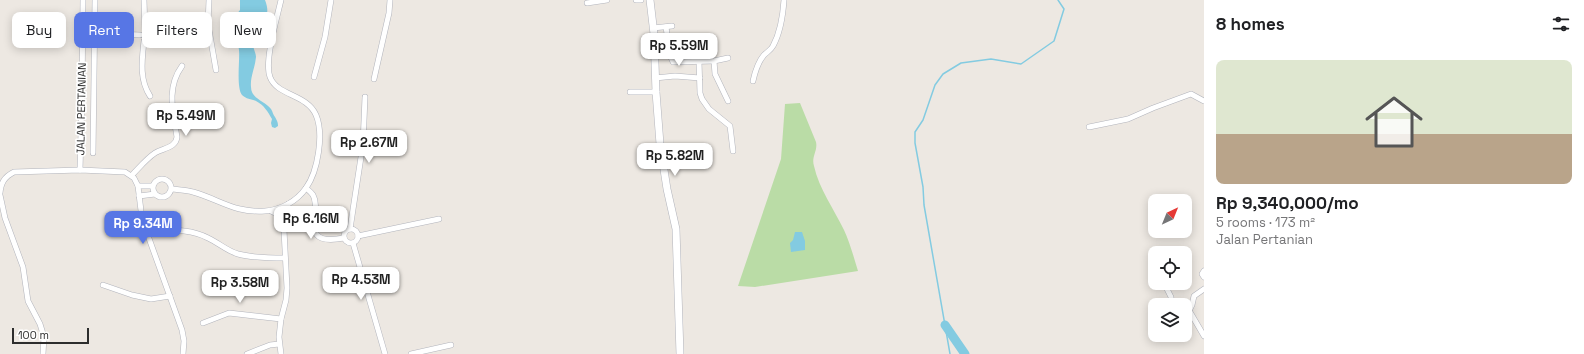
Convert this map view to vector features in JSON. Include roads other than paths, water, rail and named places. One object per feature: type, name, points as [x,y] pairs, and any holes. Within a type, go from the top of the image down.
[{"type":"street","name":"JALAN PERTANIAN","points":[[83,0],[80,170],[125,172],[132,175]]},
{"type":"street","points":[[95,0],[95,12]]},
{"type":"street","points":[[144,0],[144,12]]},
{"type":"street","points":[[208,12],[209,0]]},
{"type":"street","points":[[172,190],[194,192],[240,210],[250,212],[271,211],[282,208],[295,200],[306,188],[313,172],[319,144],[318,121],[314,111],[302,99],[282,90],[270,78],[268,72],[269,54],[281,0]]},
{"type":"street","points":[[314,77],[325,37],[331,0]]},
{"type":"street","points":[[374,79],[389,13],[390,0]]},
{"type":"street","points":[[587,3],[607,0]]},
{"type":"street","points":[[636,0],[641,0]]},
{"type":"street","points":[[650,0],[662,160],[676,229],[680,354]]},
{"type":"street","points":[[753,81],[758,64],[771,48],[774,41],[782,18],[784,0]]},
{"type":"street","points":[[653,28],[669,27],[670,55],[672,62],[714,61],[728,58]]},
{"type":"street","points":[[140,35],[142,32]]},
{"type":"street","points":[[134,35],[140,35]]},
{"type":"street","points":[[140,35],[142,39]]},
{"type":"street","points":[[212,47],[216,70]]},
{"type":"street","points":[[93,153],[94,48]]},
{"type":"street","points":[[143,48],[142,76],[144,85],[150,96]]},
{"type":"street","points":[[714,61],[715,74],[728,101]]},
{"type":"street","points":[[699,62],[700,93],[703,102],[709,110],[731,128],[733,151]]},
{"type":"street","points":[[182,66],[176,74],[171,93],[171,102],[177,137],[176,142],[172,146],[153,154],[132,175],[138,186],[142,219],[182,330],[184,341],[182,354]]},
{"type":"street","points":[[655,78],[675,76],[700,78]]},
{"type":"street","points":[[630,92],[656,92]]},
{"type":"street","points":[[1089,126],[1128,119],[1191,94],[1204,101]]},
{"type":"street","points":[[344,238],[346,231],[350,229],[363,144],[365,97]]},
{"type":"street","points":[[43,354],[44,337],[40,324],[28,300],[23,267],[5,218],[0,194],[4,180],[8,175],[14,172],[80,170]]},
{"type":"street","points":[[155,194],[153,186],[157,180],[162,178],[170,182],[172,190]]},
{"type":"street","points":[[138,186],[153,186]]},
{"type":"street","points":[[306,188],[312,194],[314,199],[313,226],[316,233],[322,238],[330,240],[344,238]]},
{"type":"street","points":[[139,196],[155,194],[160,197],[165,197],[172,190]]},
{"type":"street","points":[[281,354],[279,344],[281,319],[286,300],[284,230],[286,227],[285,214],[288,204]]},
{"type":"street","points":[[271,211],[277,214],[280,226],[284,230]]},
{"type":"street","points":[[358,236],[439,219]]},
{"type":"street","points":[[350,229],[356,232],[358,236]]},
{"type":"street","points":[[159,230],[178,230],[200,234],[210,238],[226,249],[239,254],[268,258],[285,258]]},
{"type":"street","points":[[353,243],[357,240],[358,236]]},
{"type":"street","points":[[344,238],[348,243],[353,243]]},
{"type":"street","points":[[353,243],[386,354]]},
{"type":"street","points":[[1204,271],[1202,274],[1204,277]]},
{"type":"street","points":[[103,285],[132,295],[151,299],[170,296]]},
{"type":"street","points":[[1192,305],[1194,296],[1204,289]]},
{"type":"street","points":[[203,323],[229,313],[281,319]]},
{"type":"street","points":[[1192,318],[1204,336]]},
{"type":"street","points":[[247,354],[270,344],[279,344]]},
{"type":"street","points":[[411,354],[451,345]]},
{"type":"water","points":[[240,0],[265,0],[267,12],[238,12],[240,10]]},
{"type":"water","points":[[238,48],[254,48],[256,57],[251,80],[252,91],[259,100],[272,110],[278,123],[278,126],[275,128],[272,127],[272,119],[264,107],[256,101],[242,95],[240,91]]},
{"type":"water","points":[[795,232],[802,232],[805,241],[805,250],[791,252],[790,243],[793,240]]},
{"type":"waterway","points":[[950,354],[924,205],[923,187],[915,143],[915,132],[923,120],[935,85],[943,74],[961,63],[991,59],[1021,64],[1054,41],[1064,9],[1058,0]]},
{"type":"waterway","points":[[945,325],[965,354]]}]
